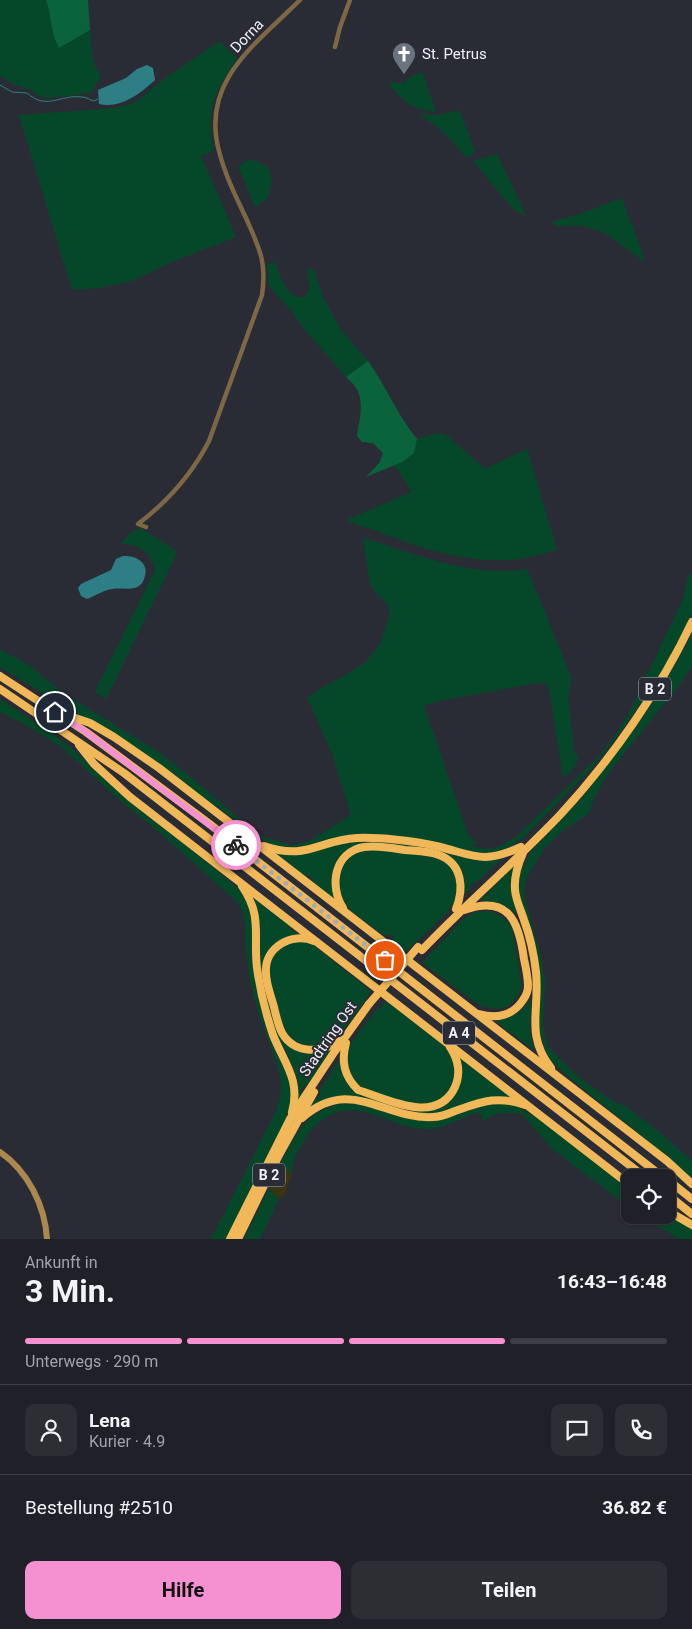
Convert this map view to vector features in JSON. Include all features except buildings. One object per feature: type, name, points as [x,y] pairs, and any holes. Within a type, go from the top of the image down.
[{"type":"highway","name":"B 2","points":[[458,910],[522,849],[611,752],[650,696],[692,622]]},
{"type":"highway","name":"A 4","points":[[0,676],[86,732],[206,822],[652,1169]]},
{"type":"highway","name":"A 4","points":[[0,690],[124,773],[634,1169]]},
{"type":"highway","points":[[55,712],[90,723],[159,768],[667,1161],[692,1184]]},
{"type":"highway","points":[[74,738],[94,764],[130,797],[621,1178]]},
{"type":"highway","points":[[257,843],[272,849],[291,852],[312,849],[342,840],[374,838],[436,846],[481,858],[522,849]]},
{"type":"highway","points":[[347,913],[338,899],[335,876],[338,867],[354,850],[362,847],[376,846],[428,852],[449,859],[456,868],[462,882],[458,910],[482,905],[500,909],[515,921],[521,938],[528,987],[520,1005],[505,1015],[486,1016],[474,1012]]},
{"type":"highway","points":[[522,849],[516,871],[515,889],[536,971],[538,993],[536,1042],[545,1061],[556,1076]]},
{"type":"highway","points":[[238,880],[255,910],[258,978],[274,1037],[291,1072],[295,1088],[294,1121]]},
{"type":"highway","name":"Stadtring Ost","points":[[230,1239],[294,1121],[345,1041],[371,1005],[420,949],[458,910]]},
{"type":"highway","points":[[320,943],[299,938],[291,939],[278,945],[270,954],[266,963],[269,992],[279,1027],[283,1035],[298,1048],[307,1050],[325,1049],[345,1041],[344,1066],[351,1083],[358,1090],[420,1109],[434,1106],[447,1099],[454,1089],[457,1081],[457,1062],[448,1043]]},
{"type":"highway","points":[[294,1121],[319,1106],[339,1099],[363,1100],[410,1115],[423,1117],[434,1117],[485,1100],[495,1099],[531,1107]]},
{"type":"highway","name":"Stadtring Ost","points":[[238,1239],[294,1121]]},
{"type":"highway","points":[[676,1186],[692,1199]]},
{"type":"highway","points":[[676,1201],[692,1214]]},
{"type":"highway","points":[[676,1216],[692,1225]]},
{"type":"main road","points":[[1,1152],[25,1177],[32,1188],[40,1204],[48,1239]]},
{"type":"street","name":"Dorna","points":[[146,527],[138,524],[176,490],[198,461],[209,441],[262,295],[265,276],[262,258],[222,164],[217,142],[215,120],[219,95],[225,81],[235,67],[300,0]]},
{"type":"street","points":[[335,47],[350,0]]},
{"type":"green space","points":[[0,0],[46,0],[59,48],[90,30],[93,60],[102,75],[91,93],[48,98],[13,84],[0,76]]},
{"type":"green space","points":[[46,0],[88,0],[90,30],[59,48],[54,36]]},
{"type":"green space","points":[[220,41],[237,59],[214,102],[211,123],[214,150],[201,156],[236,237],[172,262],[132,281],[99,288],[72,290],[19,115],[116,108],[136,102],[168,76]]},
{"type":"green space","points":[[422,72],[436,112],[415,107],[389,85],[395,81],[396,84],[406,83],[405,81],[408,78]]},
{"type":"green space","points":[[459,110],[475,151],[471,156],[466,157],[444,133],[420,114],[439,115]]},
{"type":"green space","points":[[498,154],[526,216],[514,210],[473,161]]},
{"type":"green space","points":[[249,160],[263,164],[268,168],[271,178],[267,199],[255,207],[238,166]]},
{"type":"green space","points":[[622,198],[646,263],[603,232],[583,226],[556,226],[552,222],[577,215]]},
{"type":"green space","points":[[275,262],[286,287],[298,298],[306,296],[310,288],[307,269],[314,270],[323,297],[341,330],[368,361],[346,377],[269,286],[267,264]]},
{"type":"green space","points":[[368,361],[403,420],[417,439],[414,453],[402,462],[366,477],[380,462],[383,453],[373,443],[362,442],[357,436],[361,412],[359,393],[346,377]]},
{"type":"green space","points":[[438,433],[445,434],[485,469],[527,449],[557,550],[520,559],[484,560],[467,558],[415,545],[346,520],[412,492],[394,465],[414,453],[417,439]]},
{"type":"green space","points":[[141,528],[177,553],[106,699],[95,692],[155,570],[151,558],[143,550],[133,545],[120,544],[131,533]]},
{"type":"green space","points":[[363,538],[423,557],[464,567],[506,571],[527,569],[572,679],[568,696],[574,751],[578,758],[573,769],[563,777],[549,689],[545,683],[439,701],[424,706],[468,834],[477,844],[469,844],[479,848],[493,849],[516,837],[599,756],[628,715],[683,599],[688,576],[692,574],[692,614],[665,667],[627,724],[594,766],[523,838],[506,850],[492,854],[479,854],[379,836],[285,849],[268,843],[116,735],[0,667],[0,649],[30,666],[60,691],[160,753],[264,837],[291,845],[308,842],[351,815],[332,754],[307,697],[365,663],[381,642],[390,614],[387,604],[370,584]]},
{"type":"green space","points":[[692,634],[692,666],[681,683],[609,772],[594,798],[588,814],[563,830],[544,849],[526,879],[524,888],[525,900],[541,956],[545,982],[543,1026],[548,1047],[574,1073],[607,1098],[628,1108],[657,1130],[692,1161],[692,1179],[551,1061],[545,1050],[539,1030],[540,979],[530,925],[520,899],[518,885],[520,872],[531,851],[582,798],[633,731],[652,703]]},
{"type":"green space","points":[[0,699],[75,751],[113,785],[242,891],[247,899],[254,920],[252,955],[255,980],[292,1080],[293,1104],[228,1239],[211,1239],[275,1113],[280,1099],[281,1084],[278,1067],[258,1011],[249,977],[243,912],[237,902],[157,830],[119,800],[64,749],[31,728],[0,712]]},
{"type":"green space","points":[[360,840],[503,857],[476,883],[474,882],[463,896],[464,883],[462,872],[446,854],[379,844],[338,860],[332,879],[335,896],[332,898],[312,882],[313,879],[308,875],[306,877],[274,852]]},
{"type":"green space","points":[[373,849],[418,853],[442,859],[451,866],[457,877],[458,889],[453,906],[406,952],[392,941],[394,937],[390,934],[385,936],[364,921],[341,898],[338,884],[341,870],[345,863],[355,853]]},
{"type":"green space","points":[[516,864],[515,904],[517,916],[510,908],[501,904],[480,901]]},
{"type":"green space","points":[[256,897],[291,924],[289,927],[304,936],[283,939],[274,946],[263,963],[283,1039],[316,1053],[331,1050],[309,1084],[306,1084],[301,1090],[303,1093],[298,1102],[297,1078],[286,1049],[284,1050],[276,1032],[264,995],[256,937],[253,898]]},
{"type":"green space","points":[[490,911],[504,918],[512,928],[522,987],[516,998],[508,1006],[496,1009],[481,1006],[422,963],[462,920],[474,912]]},
{"type":"green space","points":[[291,942],[307,942],[313,945],[371,991],[356,1014],[338,1036],[333,1033],[331,1038],[334,1040],[326,1044],[303,1045],[290,1036],[282,1022],[270,981],[269,967],[271,959],[276,953]]},
{"type":"green space","points":[[532,997],[530,1031],[535,1051],[495,1021],[516,1014]]},
{"type":"green space","points":[[386,1001],[431,1035],[451,1053],[455,1063],[456,1073],[454,1082],[451,1090],[438,1102],[415,1106],[376,1094],[360,1086],[349,1071],[347,1060],[351,1044],[377,1009]]},
{"type":"green space","points":[[458,1055],[516,1099],[490,1097],[446,1112],[424,1114],[354,1096],[307,1110],[314,1099],[319,1098],[321,1093],[319,1091],[341,1058],[350,1085],[412,1110],[426,1111],[451,1098]]},
{"type":"green space","points":[[353,1102],[420,1119],[491,1102],[513,1104],[539,1119],[621,1182],[621,1201],[552,1149],[523,1115],[514,1113],[499,1113],[482,1121],[482,1116],[478,1112],[443,1126],[432,1129],[419,1129],[354,1110],[341,1111],[325,1118],[310,1132],[296,1156],[292,1174],[286,1169],[278,1168],[305,1123],[324,1109],[337,1104]]},
{"type":"green space","points":[[269,1188],[279,1199],[260,1239],[244,1239]]},
{"type":"green space","points":[[676,1219],[692,1229],[692,1239],[679,1239],[655,1224],[676,1224]]},
{"type":"sand","points":[[278,1168],[287,1169],[292,1174],[284,1195],[279,1199],[269,1188]]},
{"type":"water","points":[[147,65],[153,68],[155,80],[143,90],[122,102],[107,105],[99,104],[98,90],[126,78],[137,69]]},
{"type":"water","points":[[123,556],[140,560],[144,565],[145,575],[140,585],[132,588],[109,590],[87,599],[81,596],[78,588],[81,584],[111,570],[116,559]]},
{"type":"waterway","points":[[0,85],[12,92],[27,93],[41,101],[54,101],[74,97],[84,97],[94,101],[98,99]]},
{"type":"way so far","points":[[236,845],[385,960]]},
{"type":"place","name":"St. Petrus","points":[[404,75]]},
{"type":"route","points":[[55,712],[86,732],[236,845]]}]
